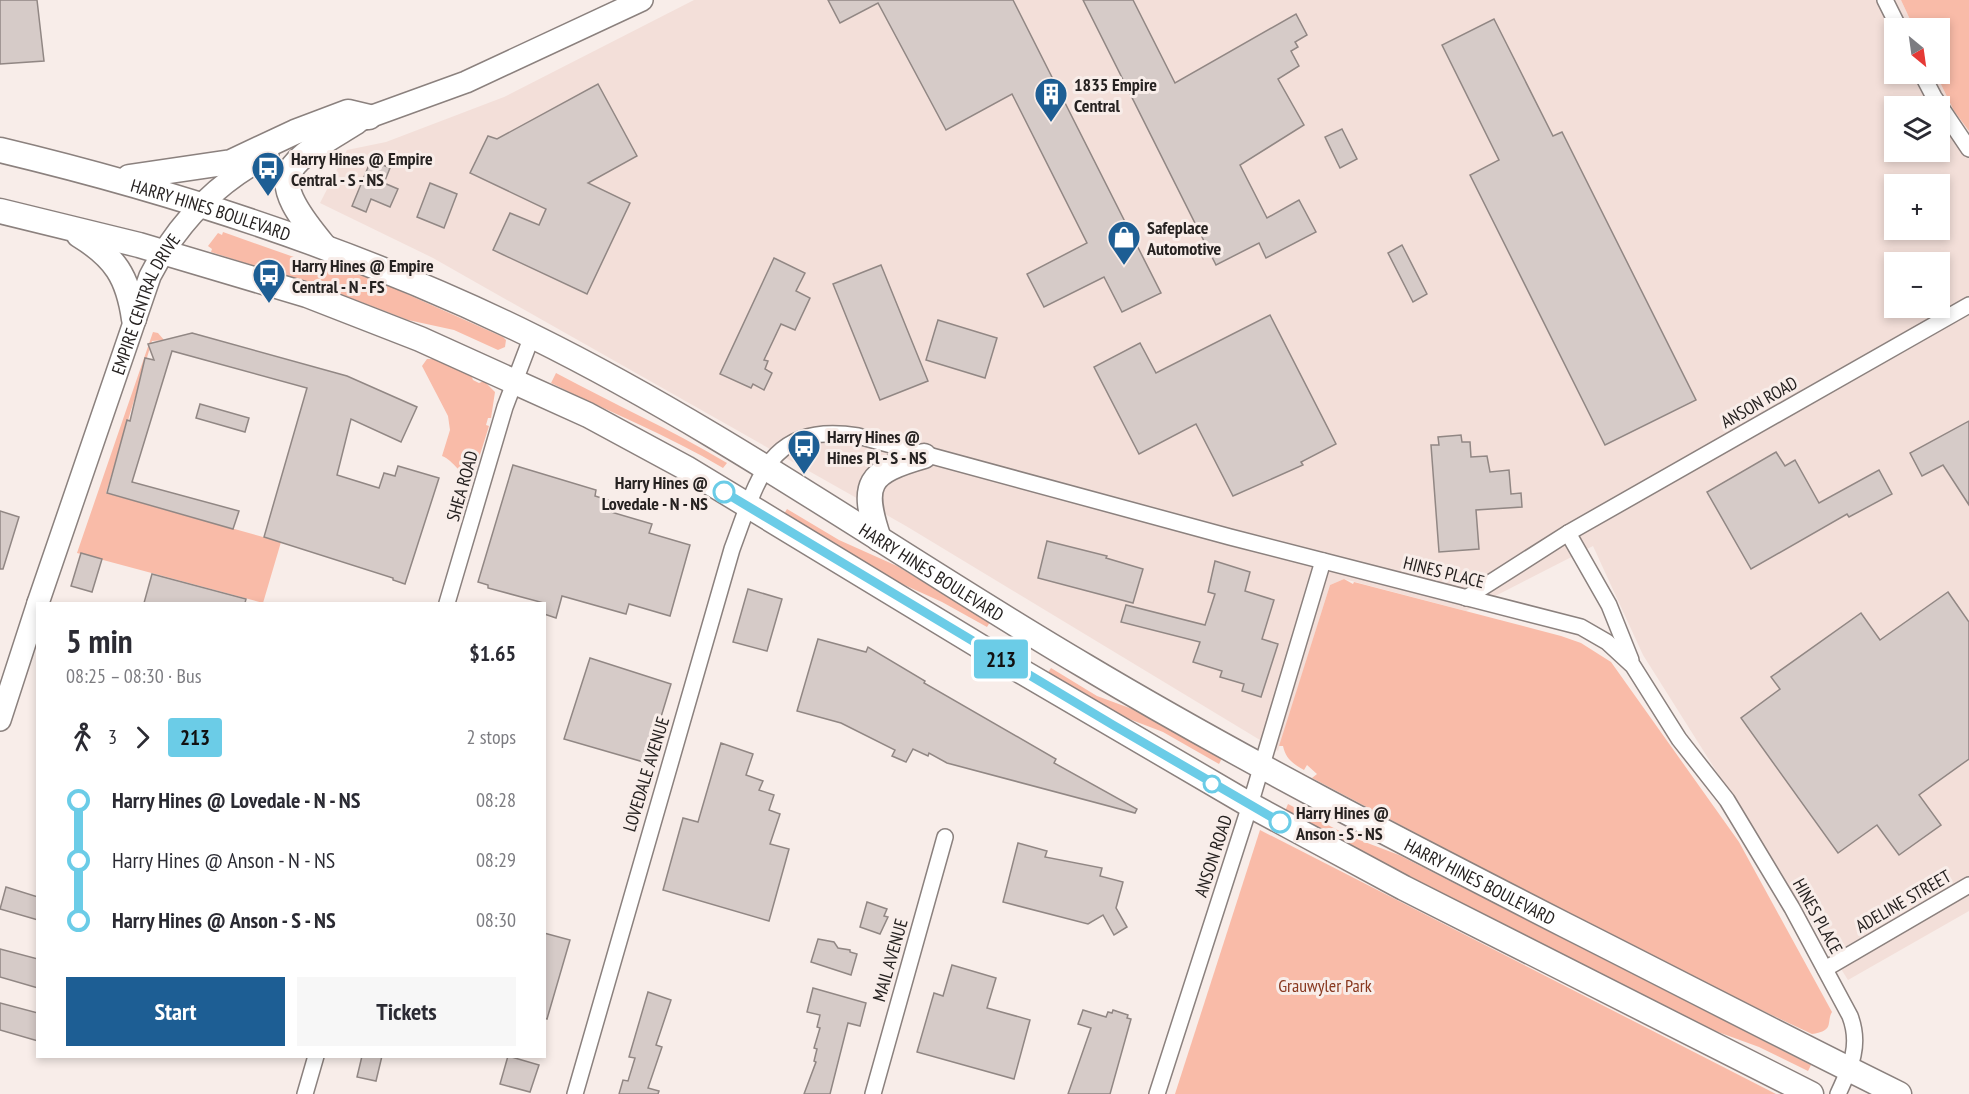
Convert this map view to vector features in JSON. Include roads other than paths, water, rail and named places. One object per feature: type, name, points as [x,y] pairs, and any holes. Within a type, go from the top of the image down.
[{"type":"main road","points":[[101,174],[131,177],[215,166],[231,162],[295,132],[348,112],[363,120]]},
{"type":"main road","points":[[324,246],[289,199],[287,179],[295,162],[363,120]]},
{"type":"main road","name":"HARRY HINES BOULEVARD","points":[[0,150],[101,174],[201,204],[324,246],[532,336],[616,381],[765,468],[1035,635],[1261,767],[1899,1094]]},
{"type":"main road","points":[[0,211],[164,252],[317,299],[409,335],[515,381],[662,455],[1250,805],[1404,888],[1811,1094]]},
{"type":"main road","points":[[64,226],[101,249],[122,273],[131,296],[134,319]]},
{"type":"main road","points":[[879,539],[869,510],[870,487],[882,472],[896,464],[924,456]]},
{"type":"main road","points":[[1014,666],[1035,635]]},
{"type":"street","name":"EMPIRE CENTRAL DRIVE","points":[[38,602],[150,276],[164,252],[201,204],[225,182],[268,156],[466,82],[642,0]]},
{"type":"street","points":[[1885,0],[1894,18]]},
{"type":"street","points":[[1927,84],[1969,149]]},
{"type":"street","name":"ANSON ROAD","points":[[1466,598],[1568,533],[1969,305]]},
{"type":"street","name":"SHEA ROAD","points":[[447,602],[515,381],[532,336]]},
{"type":"street","name":"HINES PLACE","points":[[765,468],[774,455],[790,444],[809,436],[833,432],[858,436],[924,456],[1581,627],[1607,642],[1633,666],[1679,739],[1750,835],[1825,969],[1856,1032],[1849,1069],[1838,1094]]},
{"type":"street","name":"LOVEDALE AVENUE","points":[[575,1094],[732,549],[765,468]]},
{"type":"street","points":[[1568,533],[1609,605],[1633,666]]},
{"type":"street","name":"ANSON ROAD","points":[[1157,1094],[1250,805],[1323,561]]},
{"type":"street","name":"EMPIRE CENTRAL DRIVE","points":[[0,720],[36,609]]},
{"type":"street","name":"MAIL AVENUE","points":[[873,1094],[945,837]]},
{"type":"street","name":"ADELINE STREET","points":[[1825,969],[1969,885]]},
{"type":"street","points":[[305,1094],[315,1058]]},
{"type":"place","name":"1835 Empire Central","points":[[1051,123]]},
{"type":"place","name":"Harry Hines @ Empire Central - S - NS","points":[[268,197]]},
{"type":"place","name":"Safeplace Automotive","points":[[1124,266]]},
{"type":"place","name":"Harry Hines @ Empire Central - N - FS","points":[[269,304]]},
{"type":"place","name":"Harry Hines @ Hines Pl - S - NS","points":[[804,475]]},
{"type":"place","name":"Harry Hines @ Lovedale - N - NS","points":[[724,492]]},
{"type":"place","name":"Harry Hines @ Anson - S - NS","points":[[1280,822]]},
{"type":"park label","name":"Grauwyler Park","points":[[1325,985]]}]
